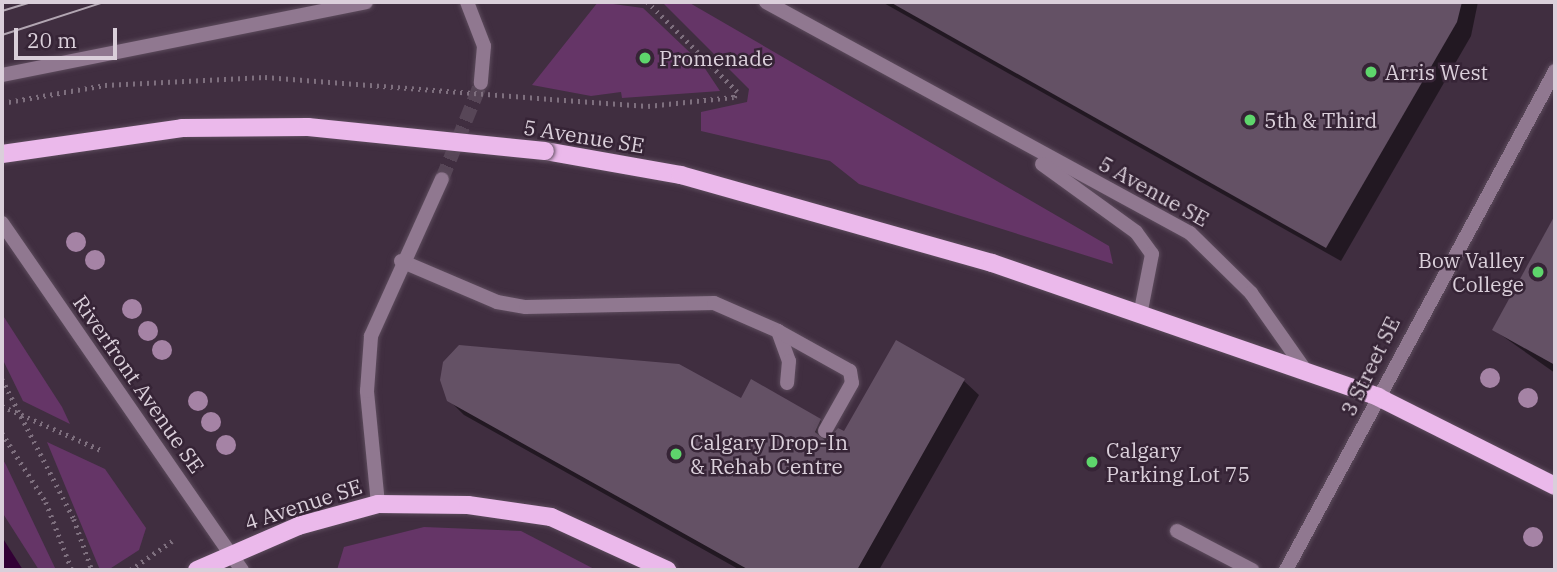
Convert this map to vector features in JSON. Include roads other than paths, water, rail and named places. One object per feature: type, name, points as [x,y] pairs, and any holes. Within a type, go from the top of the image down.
[{"type":"main road","name":"5 Avenue SE","points":[[2,154],[194,128],[308,127],[545,151],[694,178],[992,263],[1310,378],[1378,397],[1555,486]]},
{"type":"main road","name":"4 Avenue SE","points":[[197,570],[230,553],[379,504],[468,505],[551,517],[667,570]]},
{"type":"street","points":[[2,75],[366,2]]},
{"type":"street","points":[[467,2],[484,46],[481,83]]},
{"type":"street","name":"5 Avenue SE","points":[[766,2],[1004,137],[1190,233],[1251,293],[1310,378]]},
{"type":"street","name":"3 Street SE","points":[[1286,570],[1555,71]]},
{"type":"street","name":"5 Avenue SE","points":[[1004,137],[1136,232],[1152,254],[1140,315]]},
{"type":"street","points":[[379,504],[367,391],[371,336],[401,261],[442,179]]},
{"type":"street","name":"Riverfront Avenue SE","points":[[2,223],[242,570]]},
{"type":"street","points":[[401,261],[497,302],[714,303],[778,331],[850,371],[852,383],[825,431]]},
{"type":"street","points":[[778,331],[789,361],[787,383]]},
{"type":"street","points":[[1177,531],[1252,570]]},
{"type":"tunnel","points":[[442,179],[481,83]]},
{"type":"tram line","points":[[2,11],[31,2]]},
{"type":"tram line","points":[[2,35],[104,2]]},
{"type":"place","name":"Promenade","points":[[645,58]]},
{"type":"place","name":"Arris West","points":[[1371,72]]},
{"type":"place","name":"5th & Third","points":[[1250,120]]},
{"type":"place","name":"Bow Valley College","points":[[1538,272]]},
{"type":"place","name":"Calgary Drop-In & Rehab Centre","points":[[676,454]]},
{"type":"place","name":"Calgary Parking Lot 75","points":[[1092,462]]}]
